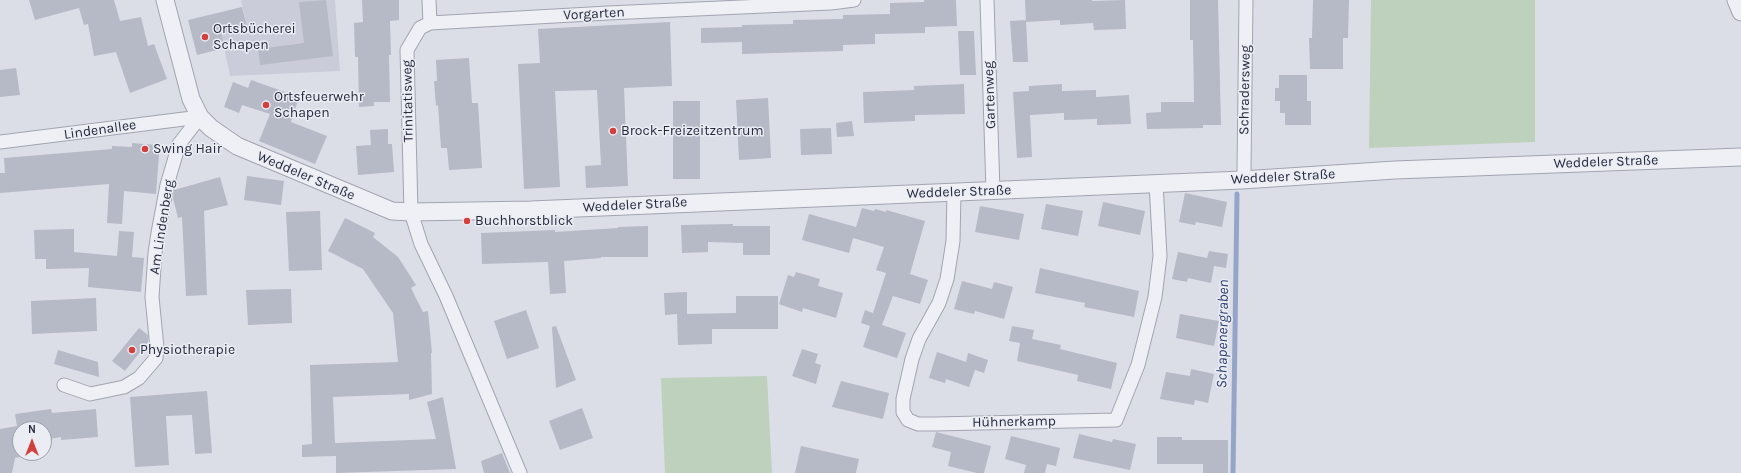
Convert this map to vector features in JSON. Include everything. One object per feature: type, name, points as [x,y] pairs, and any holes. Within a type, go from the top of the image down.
[{"type":"street","name":"Weddeler Straße","points":[[165,0],[191,99],[200,117],[222,138],[237,146],[385,208],[411,212],[531,210],[1242,180],[1395,170],[1741,157]]},
{"type":"street","points":[[429,0],[430,23]]},
{"type":"street","name":"Vorgarten","points":[[430,23],[608,6],[830,2],[854,0]]},
{"type":"street","name":"Gartenweg","points":[[987,0],[993,190]]},
{"type":"street","name":"Schradersweg","points":[[1242,180],[1244,171],[1246,0]]},
{"type":"street","points":[[1736,0],[1741,12]]},
{"type":"street","name":"Trinitatisweg","points":[[411,212],[407,50],[420,28],[430,23]]},
{"type":"street","name":"Lindenallee","points":[[0,142],[200,117]]},
{"type":"street","name":"Am Lindenberg","points":[[64,385],[90,394],[124,387],[139,378],[156,358],[157,348],[152,297],[158,233],[167,185],[179,144],[200,117]]},
{"type":"street","name":"Hühnerkamp","points":[[954,192],[953,241],[947,279],[939,303],[919,339],[912,359],[903,399],[903,412],[908,420],[918,424],[1116,420],[1138,365],[1156,290],[1160,256],[1156,183]]},
{"type":"street","points":[[411,212],[421,244],[446,296],[520,473]]},
{"type":"shaded area","points":[[241,0],[335,0],[340,71],[230,76],[221,33],[247,27]]},
{"type":"green space","points":[[1371,0],[1535,0],[1535,142],[1369,148]]},
{"type":"green space","points":[[767,376],[772,473],[665,473],[661,378]]},
{"type":"building","points":[[29,0],[114,0],[120,21],[141,17],[148,46],[154,44],[167,79],[130,93],[116,52],[94,56],[88,24],[84,25],[79,8],[35,20]]},
{"type":"building","points":[[326,0],[333,56],[260,65],[258,49],[304,43],[299,2]]},
{"type":"building","points":[[362,0],[399,0],[399,20],[390,21],[390,102],[374,102],[374,106],[359,107],[358,57],[355,57],[354,23],[363,22]]},
{"type":"building","points":[[924,0],[956,0],[957,26],[925,27],[925,33],[875,34],[875,44],[843,45],[843,51],[742,54],[742,42],[701,43],[701,28],[742,27],[742,25],[793,24],[793,20],[843,19],[843,15],[890,14],[890,3],[924,2]]},
{"type":"building","points":[[1025,0],[1125,0],[1126,29],[1094,30],[1093,23],[1060,25],[1060,20],[1026,22]]},
{"type":"building","points":[[1190,0],[1218,0],[1221,125],[1203,125],[1203,128],[1147,129],[1146,113],[1161,112],[1161,102],[1194,102],[1193,40],[1190,40]]},
{"type":"building","points":[[1313,0],[1349,0],[1348,38],[1343,38],[1343,69],[1310,69],[1309,38],[1312,38]]},
{"type":"building","points":[[242,7],[247,27],[221,33],[225,48],[197,55],[188,20]]},
{"type":"building","points":[[1026,20],[1028,62],[1013,62],[1010,21]]},
{"type":"building","points":[[670,22],[672,86],[624,88],[628,186],[586,188],[585,166],[601,165],[597,90],[555,91],[560,187],[524,189],[518,64],[540,63],[538,29]]},
{"type":"building","points":[[958,31],[974,31],[976,75],[960,75]]},
{"type":"building","points":[[469,58],[472,103],[478,103],[482,168],[449,170],[447,148],[441,148],[438,105],[436,106],[434,81],[437,81],[436,60]]},
{"type":"building","points":[[16,68],[20,95],[0,97],[0,70]]},
{"type":"building","points":[[1279,75],[1307,75],[1307,101],[1311,101],[1311,125],[1285,125],[1285,113],[1280,113],[1280,101],[1275,101],[1275,88],[1279,88]]},
{"type":"building","points":[[251,80],[299,97],[291,122],[327,136],[315,164],[259,141],[270,114],[242,105],[239,113],[224,107],[233,82],[248,88]]},
{"type":"building","points":[[964,84],[965,114],[915,115],[915,121],[864,123],[863,92],[914,90],[914,86]]},
{"type":"building","points":[[1062,84],[1062,91],[1096,90],[1096,97],[1129,95],[1131,124],[1097,125],[1097,119],[1064,120],[1064,113],[1030,115],[1032,157],[1017,158],[1013,92],[1029,91],[1029,86]]},
{"type":"building","points":[[768,98],[771,158],[739,160],[736,100]]},
{"type":"building","points":[[673,101],[700,101],[700,179],[673,179]]},
{"type":"building","points":[[852,121],[854,136],[837,137],[836,123]]},
{"type":"building","points":[[831,128],[832,154],[801,155],[800,129]]},
{"type":"building","points":[[388,129],[388,144],[392,144],[394,172],[358,175],[356,146],[371,145],[370,130]]},
{"type":"building","points":[[132,143],[157,145],[159,155],[156,194],[124,191],[122,224],[107,223],[109,184],[0,193],[0,173],[5,173],[4,158],[112,149],[112,146],[132,147]]},
{"type":"building","points":[[247,176],[284,181],[281,205],[244,200]]},
{"type":"building","points":[[220,177],[228,205],[204,211],[207,295],[186,296],[182,217],[178,218],[173,198],[174,190]]},
{"type":"building","points":[[1185,193],[1227,202],[1222,227],[1196,222],[1195,225],[1179,222]]},
{"type":"building","points":[[1103,202],[1145,211],[1140,235],[1098,226]]},
{"type":"building","points":[[1046,204],[1083,211],[1078,236],[1041,229]]},
{"type":"building","points":[[980,206],[1024,214],[1019,240],[975,232]]},
{"type":"building","points":[[862,208],[886,212],[886,210],[925,221],[910,274],[928,280],[920,304],[893,296],[882,325],[906,333],[897,358],[863,347],[870,326],[861,323],[865,310],[873,313],[886,273],[876,270],[884,247],[853,238],[849,253],[802,240],[809,214],[856,227]]},
{"type":"building","points":[[320,211],[322,270],[289,271],[286,212]]},
{"type":"building","points":[[345,218],[375,233],[373,237],[398,257],[416,285],[411,288],[423,312],[428,311],[432,353],[432,394],[409,400],[409,394],[333,397],[335,443],[436,439],[427,402],[443,397],[456,469],[336,473],[336,456],[302,457],[302,445],[312,444],[310,365],[398,362],[393,313],[363,269],[328,251]]},
{"type":"building","points":[[733,224],[733,226],[770,226],[770,255],[743,255],[743,243],[708,242],[708,252],[682,253],[681,225]]},
{"type":"building","points":[[648,226],[648,257],[601,257],[564,261],[566,293],[550,294],[548,262],[482,264],[481,233],[555,230],[555,232]]},
{"type":"building","points":[[74,229],[74,252],[117,256],[119,231],[134,232],[132,257],[144,258],[141,292],[88,287],[89,268],[46,269],[46,259],[35,259],[34,230]]},
{"type":"building","points":[[1209,251],[1228,254],[1226,268],[1214,266],[1211,283],[1188,278],[1187,282],[1172,279],[1178,252],[1207,258]]},
{"type":"building","points":[[1040,268],[1139,291],[1134,317],[1084,307],[1085,303],[1035,293]]},
{"type":"building","points":[[796,272],[820,279],[818,286],[843,293],[836,318],[803,308],[802,312],[779,304],[788,275],[794,277]]},
{"type":"building","points":[[962,281],[992,289],[994,282],[1013,287],[1004,319],[975,311],[974,314],[954,309]]},
{"type":"building","points":[[291,289],[292,323],[248,325],[246,290]]},
{"type":"building","points":[[687,292],[687,314],[736,313],[736,296],[778,296],[778,329],[712,329],[712,344],[678,345],[677,314],[665,315],[664,293]]},
{"type":"building","points":[[96,298],[97,331],[32,334],[31,301]]},
{"type":"building","points":[[526,310],[539,348],[507,359],[494,321]]},
{"type":"building","points":[[1180,314],[1219,321],[1214,346],[1176,338]]},
{"type":"building","points":[[556,326],[576,380],[556,388],[552,327]]},
{"type":"building","points":[[1012,326],[1034,330],[1032,339],[1061,345],[1060,349],[1117,363],[1111,389],[1077,381],[1078,375],[1017,361],[1020,343],[1009,341]]},
{"type":"building","name":"Physiotherapie","points":[[139,328],[148,335],[148,342],[125,371],[112,361]]},
{"type":"building","points":[[802,349],[818,354],[815,363],[821,365],[816,384],[792,376]]},
{"type":"building","points":[[58,350],[98,362],[99,377],[54,364]]},
{"type":"building","points":[[937,352],[966,362],[968,353],[988,360],[984,373],[975,370],[969,387],[946,379],[945,383],[929,378]]},
{"type":"building","points":[[1191,369],[1214,374],[1208,403],[1195,400],[1194,405],[1160,399],[1166,372],[1190,376]]},
{"type":"building","points":[[841,381],[889,393],[883,419],[832,407]]},
{"type":"building","points":[[207,391],[212,453],[195,454],[192,415],[166,416],[169,465],[135,467],[130,397]]},
{"type":"building","points":[[582,408],[593,438],[560,450],[549,421]]},
{"type":"building","points":[[51,409],[52,413],[96,409],[98,437],[61,440],[61,437],[52,439],[52,421],[16,421],[15,414]]},
{"type":"building","points":[[12,427],[12,461],[14,461],[12,473],[0,473],[0,429]]},
{"type":"building","points":[[936,432],[991,446],[984,473],[977,473],[948,466],[951,452],[932,447]]},
{"type":"building","points":[[1079,434],[1112,442],[1113,439],[1136,444],[1130,470],[1073,458]]},
{"type":"building","points":[[1011,436],[1060,448],[1056,466],[1047,464],[1045,473],[1024,473],[1026,465],[1005,459]]},
{"type":"building","points":[[1157,437],[1182,437],[1182,440],[1228,440],[1228,473],[1203,473],[1203,464],[1157,464]]},
{"type":"building","points":[[801,446],[859,459],[856,473],[795,473]]},
{"type":"building","points":[[502,453],[510,473],[484,473],[481,461]]},
{"type":"waterway","name":"Schapenergraben","points":[[1233,473],[1237,194]]},
{"type":"place","name":"Ortsbücherei Schapen","points":[[205,37]]},
{"type":"place","name":"Ortsfeuerwehr Schapen","points":[[266,105]]},
{"type":"place","name":"Brock-Freizeitzentrum","points":[[613,131]]},
{"type":"place","name":"Swing Hair","points":[[145,149]]},
{"type":"place","name":"Buchhorstblick","points":[[467,221]]},
{"type":"place","name":"Physiotherapie","points":[[132,350]]}]
